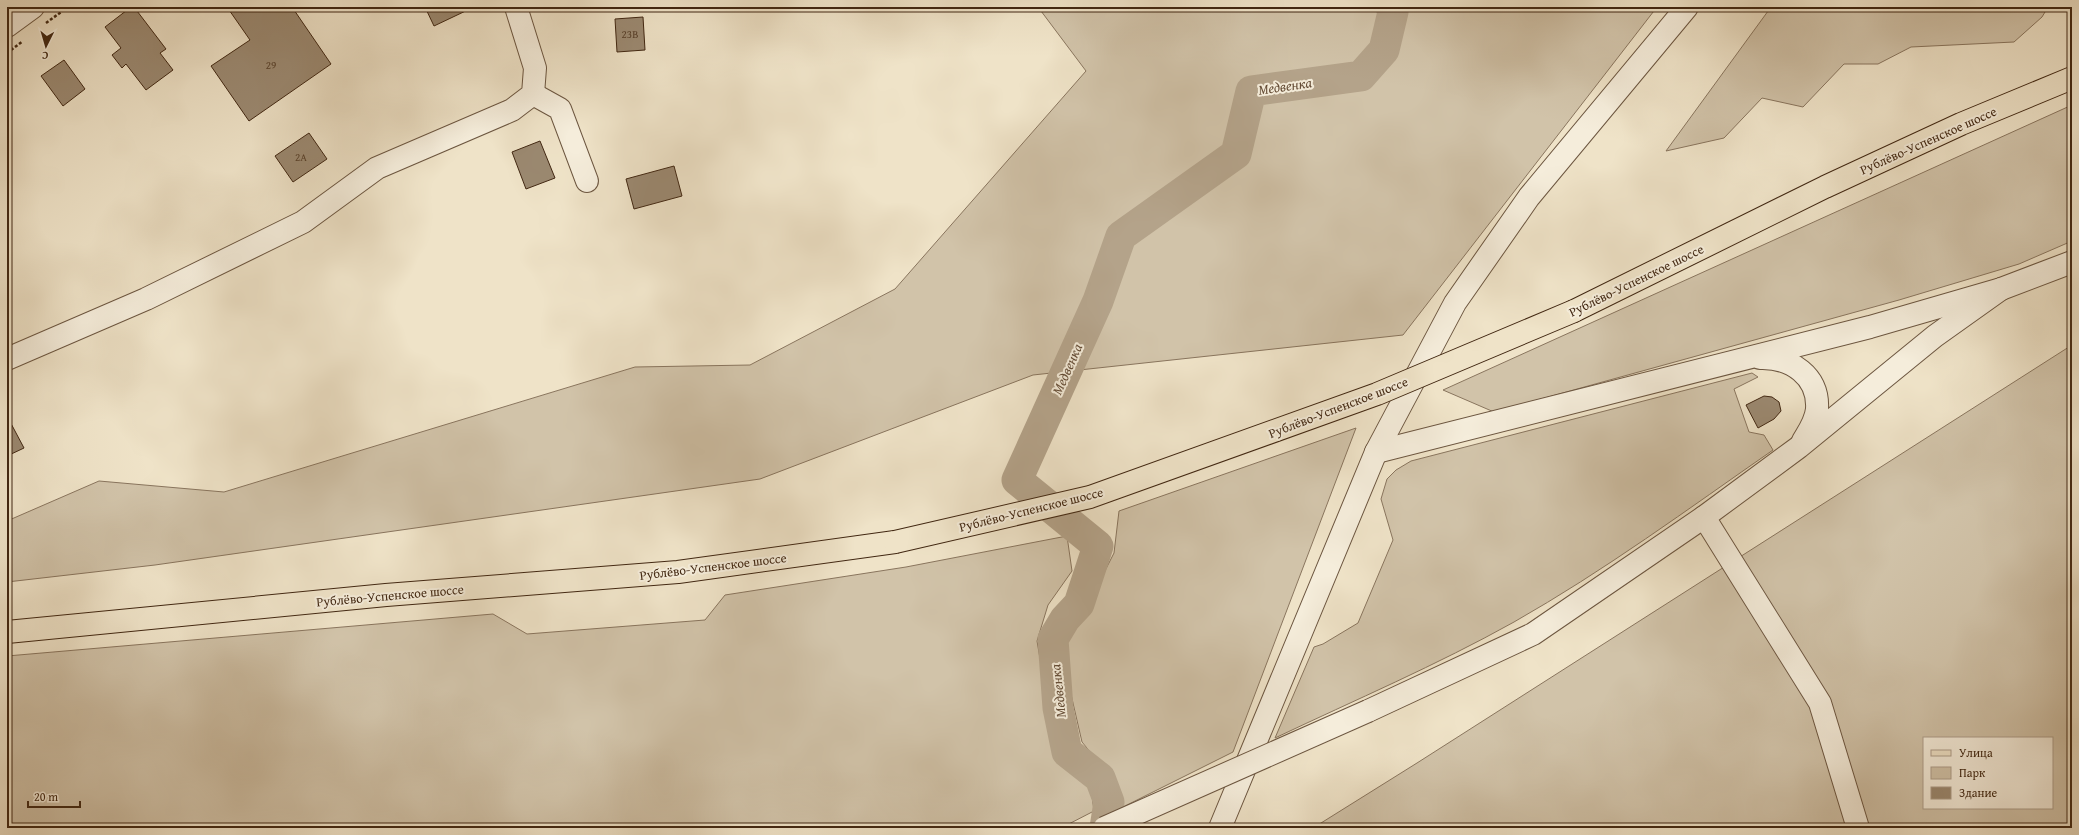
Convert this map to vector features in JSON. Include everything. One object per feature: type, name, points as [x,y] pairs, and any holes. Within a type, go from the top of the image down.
[{"type":"main road","name":"Рублёво-Успенское шоссе","points":[[7,632],[386,594],[678,572],[895,542],[1090,497],[1377,394],[1574,311],[1825,187],[1961,124],[2072,78]]},
{"type":"street","points":[[7,26],[33,7]]},
{"type":"street","points":[[7,359],[146,298],[303,222],[377,168],[512,110],[533,94],[535,68],[516,7]]},
{"type":"street","points":[[1220,828],[1376,452],[1455,303],[1529,197],[1686,7]]},
{"type":"street","points":[[1961,124],[2072,89]]},
{"type":"street","points":[[533,94],[560,109],[587,181]]},
{"type":"street","points":[[1376,452],[1870,328],[2001,289],[2071,266]]},
{"type":"street","points":[[1104,828],[1368,711],[1533,634],[1704,517],[1799,447],[1935,336],[2001,289]]},
{"type":"street","points":[[1746,358],[1772,358],[1787,362],[1802,370],[1810,381],[1817,410],[1811,428],[1799,447]]},
{"type":"street","points":[[1704,517],[1820,703],[1858,828]]},
{"type":"green space","points":[[1038,7],[1657,7],[1403,335],[1033,375],[760,479],[155,565],[7,582],[7,521],[99,481],[224,492],[635,367],[750,365],[895,289],[1086,71]]},
{"type":"green space","points":[[1771,7],[2048,7],[2042,17],[2014,42],[1911,47],[1878,64],[1844,64],[1803,107],[1762,98],[1724,138],[1666,151]]},
{"type":"green space","points":[[2072,105],[2072,241],[2019,264],[1899,300],[1494,412],[1443,390]]},
{"type":"green space","points":[[2072,345],[2072,828],[1313,828],[1417,763]]},
{"type":"green space","points":[[1752,373],[1758,377],[1734,389],[1749,432],[1764,435],[1773,450],[1613,561],[1514,622],[1426,668],[1275,738],[1314,647],[1323,644],[1358,623],[1393,540],[1381,499],[1387,479],[1396,470],[1411,461]]},
{"type":"green space","points":[[1356,428],[1233,752],[1121,808],[1110,776],[1082,742],[1061,651],[1083,614],[1114,553],[1119,511]]},
{"type":"green space","points":[[1067,536],[1072,571],[1048,605],[1037,641],[1057,758],[1091,788],[1094,811],[1061,828],[7,828],[7,656],[493,614],[527,634],[705,620],[725,595],[906,567]]},
{"type":"building","points":[[131,7],[134,7],[166,49],[160,53],[173,70],[146,90],[126,64],[122,68],[112,55],[121,48],[105,27]]},
{"type":"building","points":[[227,7],[292,7],[331,64],[249,121],[211,66],[250,40]]},
{"type":"building","points":[[425,7],[474,7],[434,26]]},
{"type":"building","points":[[643,17],[645,50],[617,52],[615,19]]},
{"type":"building","points":[[64,60],[85,89],[63,106],[41,76]]},
{"type":"building","points":[[309,133],[327,159],[293,182],[275,156]]},
{"type":"building","points":[[540,141],[555,178],[526,189],[512,152]]},
{"type":"building","points":[[674,166],[682,196],[634,209],[626,179]]},
{"type":"building","points":[[1764,396],[1772,397],[1779,402],[1781,411],[1774,419],[1758,428],[1746,405]]},
{"type":"building","points":[[7,416],[24,448],[7,456]]},
{"type":"waterway","name":"Медвенка","points":[[1105,828],[1109,802],[1100,778],[1067,752],[1058,708],[1053,639],[1065,619],[1079,604],[1098,546],[1017,480],[1098,301],[1121,236],[1236,154],[1251,91],[1361,76],[1384,50],[1393,12],[1391,7]]}]
